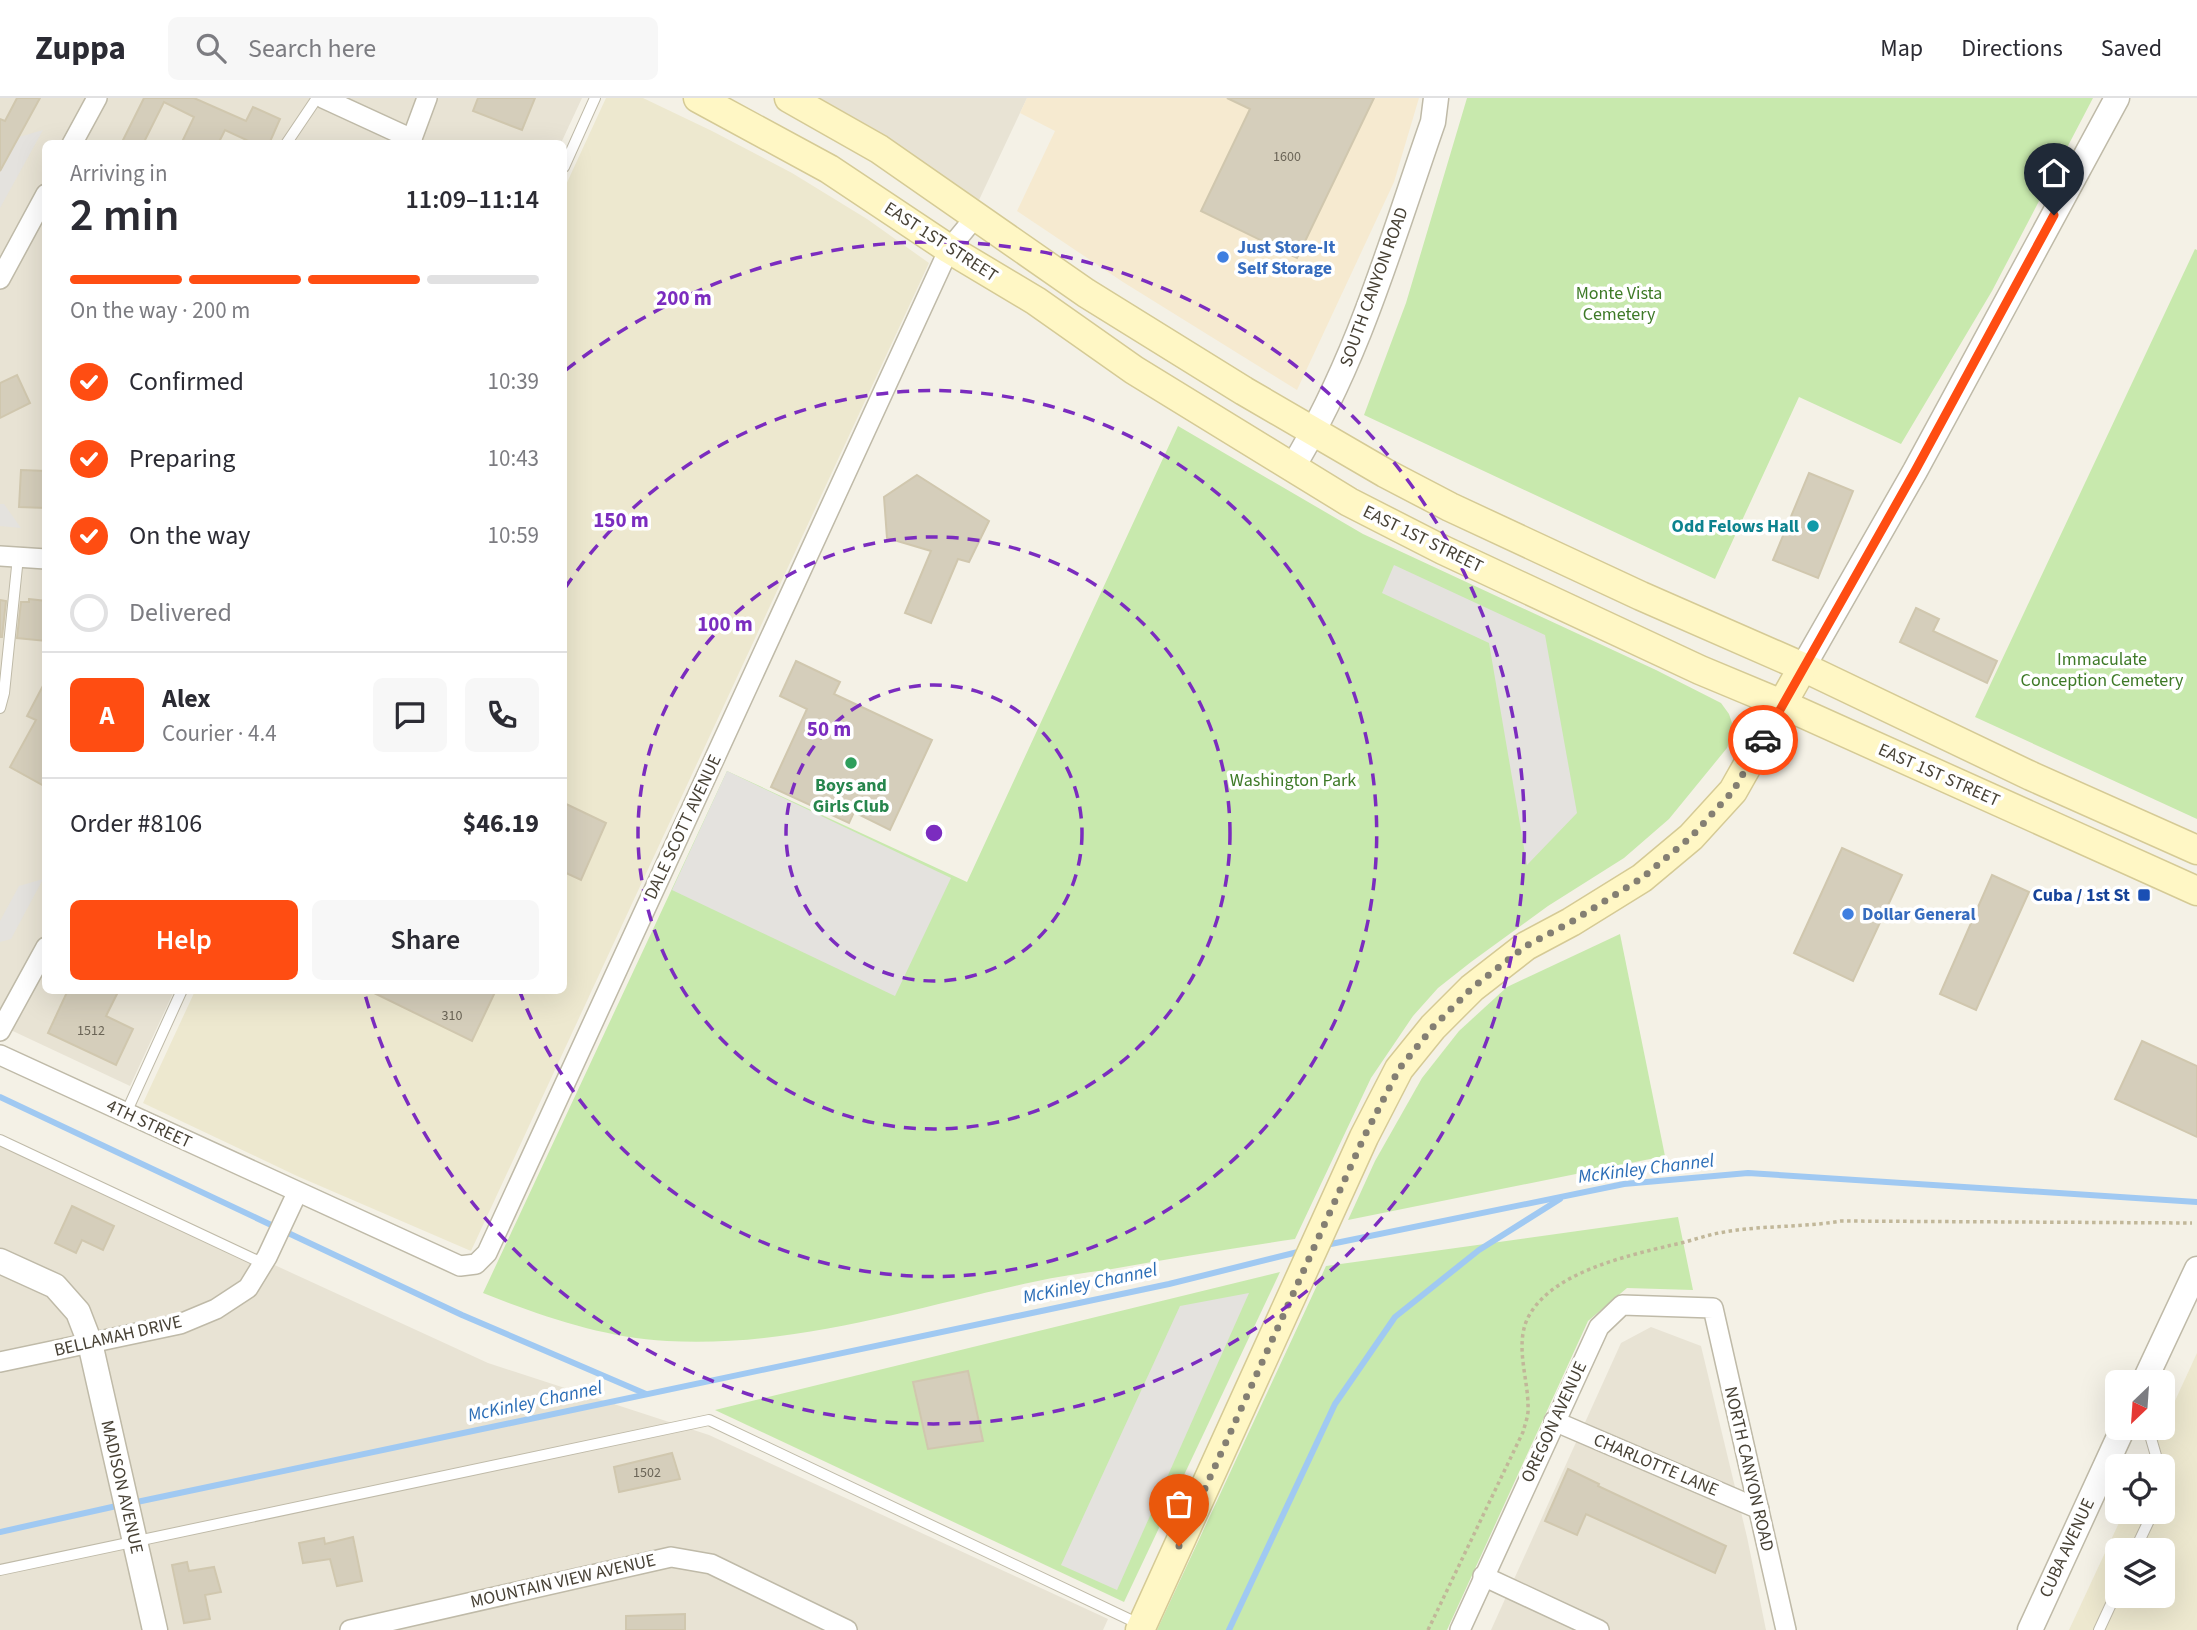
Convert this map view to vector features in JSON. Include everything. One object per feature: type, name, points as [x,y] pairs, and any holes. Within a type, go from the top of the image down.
[{"type":"main road","name":"EAST 1ST STREET","points":[[698,98],[829,169],[949,249],[1035,301],[1134,370],[1349,502],[1443,550],[1700,670],[1784,705],[2197,891]]},
{"type":"main road","name":"EAST 1ST STREET","points":[[789,98],[879,149],[1086,293],[1313,433],[1450,507],[1654,602],[1804,667],[2019,771],[2197,850]]},
{"type":"main road","points":[[1142,1628],[1328,1214],[1399,1069],[1433,1027],[1472,988],[1526,946],[1642,878],[1691,837],[1733,791],[1804,667]]},
{"type":"street","points":[[74,140],[97,98]]},
{"type":"street","points":[[323,98],[409,140]]},
{"type":"street","points":[[411,140],[427,98]]},
{"type":"street","name":"SOUTH CANYON ROAD","points":[[1292,468],[1313,433],[1360,331],[1433,122],[1436,98]]},
{"type":"street","points":[[1804,667],[1915,471],[2117,98]]},
{"type":"street","points":[[0,279],[42,201]]},
{"type":"street","name":"DALE SCOTT AVENUE","points":[[297,1193],[460,1266],[476,1264],[487,1253],[949,249],[976,216]]},
{"type":"street","points":[[9,557],[42,559]]},
{"type":"street","points":[[0,1031],[42,954]]},
{"type":"street","name":"4TH STREET","points":[[0,1055],[297,1193]]},
{"type":"street","name":"BELLAMAH DRIVE","points":[[0,1363],[180,1324],[216,1309],[248,1288],[297,1193]]},
{"type":"street","name":"MADISON AVENUE","points":[[0,1261],[55,1286],[78,1312],[90,1343],[155,1630]]},
{"type":"street","points":[[2150,1370],[2197,1269]]},
{"type":"street","name":"OREGON AVENUE","points":[[1460,1630],[1599,1327],[1622,1305],[1713,1308]]},
{"type":"street","name":"NORTH CANYON ROAD","points":[[1713,1308],[1786,1630]]},
{"type":"street","name":"CHARLOTTE LANE","points":[[1554,1421],[1759,1510]]},
{"type":"street","name":"CUBA AVENUE","points":[[2029,1630],[2117,1440]]},
{"type":"street","name":"MOUNTAIN VIEW AVENUE","points":[[351,1630],[671,1556],[711,1564],[847,1630]]},
{"type":"street","points":[[1483,1576],[1599,1630]]},
{"type":"lane","points":[[289,140],[317,98]]},
{"type":"lane","points":[[567,160],[595,98]]},
{"type":"lane","points":[[0,708],[4,693],[9,557]]},
{"type":"lane","points":[[126,1113],[180,994]]},
{"type":"lane","points":[[0,1140],[264,1260]]},
{"type":"lane","points":[[0,1570],[709,1420],[1142,1628]]},
{"type":"lane","points":[[2098,1630],[2109,1608]]},
{"type":"shaded area","points":[[0,98],[582,98],[562,140],[42,140],[42,994],[173,994],[130,1086],[0,1025]]},
{"type":"shaded area","points":[[606,98],[643,98],[792,173],[867,219],[929,263],[471,1251],[297,1176],[143,1103],[194,994],[567,994],[567,182]]},
{"type":"shaded area","points":[[818,98],[1027,98],[979,200]]},
{"type":"shaded area","name":"Just Store-It Self Storage","points":[[1027,98],[1419,98],[1394,182],[1297,390],[1123,282],[1017,211],[1055,131],[1020,113]]},
{"type":"shaded area","points":[[43,130],[0,208],[0,173],[19,137]]},
{"type":"shaded area","points":[[0,504],[4,504],[21,528],[0,526]]},
{"type":"shaded area","points":[[1394,565],[1545,635],[1577,813],[1527,865],[1489,643],[1382,593]]},
{"type":"shaded area","points":[[727,771],[951,878],[895,996],[672,890]]},
{"type":"shaded area","points":[[42,879],[11,939],[0,942],[0,921],[19,886]]},
{"type":"shaded area","points":[[0,1139],[488,1363],[709,1435],[1108,1619],[1103,1630],[0,1630]]},
{"type":"shaded area","points":[[1249,1293],[1117,1590],[1061,1565],[1180,1306]]},
{"type":"shaded area","points":[[1651,1327],[1701,1346],[1747,1537],[1766,1630],[1491,1630],[1621,1343]]},
{"type":"shaded area","points":[[2197,1353],[2197,1630],[2069,1630],[2105,1553],[2105,1608],[2175,1608],[2175,1538],[2112,1538],[2118,1524],[2175,1524],[2175,1454],[2151,1454],[2157,1440],[2175,1440],[2175,1401]]},
{"type":"green space","name":"Monte Vista Cemetery","points":[[1467,98],[2093,98],[1992,291],[1901,444],[1799,397],[1715,579],[1364,415],[1406,303]]},
{"type":"green space","name":"Immaculate Conception Cemetery","points":[[2195,249],[2197,250],[2197,819],[1975,717]]},
{"type":"green space","name":"Washington Park","points":[[1178,426],[1363,534],[1721,703],[1729,714],[1734,729],[1727,748],[1669,819],[1624,858],[1548,906],[1471,962],[1438,988],[1413,1016],[1371,1078],[1295,1239],[1053,1278],[852,1324],[714,1342],[667,1341],[619,1335],[551,1318],[483,1293],[727,771],[967,882]]},
{"type":"green space","points":[[1620,934],[1665,1156],[1348,1220],[1375,1161],[1422,1078],[1459,1031],[1507,987]]},
{"type":"green space","points":[[1678,1217],[1693,1290],[1627,1288],[1588,1321],[1447,1630],[1157,1630],[1326,1266]]},
{"type":"green space","points":[[1280,1272],[1124,1602],[715,1410]]},
{"type":"building","points":[[17,98],[40,98],[0,171],[0,119],[5,121]]},
{"type":"building","points":[[144,98],[194,98],[246,121],[253,107],[280,119],[271,140],[246,140],[225,130],[220,140],[183,140],[194,117],[164,102],[145,140],[123,140]]},
{"type":"building","points":[[478,98],[535,98],[522,130],[473,111]]},
{"type":"building","points":[[1227,98],[1374,98],[1297,258],[1201,211],[1250,109]]},
{"type":"building","points":[[17,375],[30,403],[0,418],[0,383]]},
{"type":"building","points":[[21,470],[42,471],[42,508],[19,507]]},
{"type":"building","name":"Odd Felows Hall","points":[[1809,473],[1853,491],[1818,578],[1773,560]]},
{"type":"building","points":[[917,475],[989,521],[969,562],[958,559],[931,623],[905,613],[931,551],[887,538],[884,497]]},
{"type":"building","points":[[29,599],[42,601],[42,641],[17,638],[21,602],[29,602]]},
{"type":"building","points":[[0,600],[6,601],[2,637],[0,637]]},
{"type":"building","points":[[1916,608],[1939,619],[1933,631],[1997,661],[1987,683],[1900,642]]},
{"type":"building","name":"Boys and Girls Club","points":[[796,661],[840,682],[834,694],[932,740],[890,830],[854,812],[849,823],[771,787],[807,709],[780,696]]},
{"type":"building","points":[[42,688],[42,785],[10,767],[36,720],[27,716]]},
{"type":"building","points":[[567,804],[606,823],[581,880],[567,873]]},
{"type":"building","name":"Dollar General","points":[[1842,848],[1902,875],[1853,981],[1794,953]]},
{"type":"building","points":[[1992,875],[2029,892],[1976,1010],[1940,994]]},
{"type":"building","points":[[66,994],[117,994],[106,1016],[133,1029],[116,1065],[48,1033]]},
{"type":"building","points":[[376,994],[494,994],[472,1041]]},
{"type":"building","points":[[2142,1041],[2197,1066],[2197,1137],[2115,1099]]},
{"type":"building","points":[[72,1206],[114,1226],[103,1250],[82,1240],[76,1253],[55,1243]]},
{"type":"building","points":[[968,1371],[983,1441],[928,1449],[913,1382]]},
{"type":"building","points":[[672,1453],[680,1479],[619,1492],[614,1467]]},
{"type":"building","points":[[1568,1469],[1599,1484],[1598,1486],[1726,1546],[1715,1573],[1586,1514],[1577,1535],[1545,1521]]},
{"type":"building","points":[[353,1537],[362,1581],[337,1586],[330,1559],[303,1563],[299,1543],[324,1538],[325,1544]]},
{"type":"building","points":[[187,1562],[189,1571],[214,1567],[221,1592],[205,1595],[210,1619],[184,1623],[172,1565]]},
{"type":"building","points":[[685,1614],[685,1630],[626,1630],[626,1616]]},
{"type":"waterway","points":[[0,1097],[462,1315],[646,1394]]},
{"type":"waterway","name":"McKinley Channel","points":[[1326,1245],[1624,1184],[1748,1173],[2197,1202]]},
{"type":"waterway","points":[[1229,1630],[1335,1404],[1395,1317],[1479,1250],[1560,1199]]},
{"type":"waterway","name":"McKinley Channel","points":[[132,1503],[1169,1284],[1302,1251]]},
{"type":"waterway","name":"McKinley Channel","points":[[0,1532],[121,1505]]},
{"type":"way so far","points":[[1179,1546],[1364,1137],[1399,1069],[1433,1027],[1472,988],[1526,946],[1642,878],[1691,837],[1733,791],[1763,740]]},
{"type":"place","name":"Just Store-It Self Storage","points":[[1223,257]]},
{"type":"place","name":"Odd Felows Hall","points":[[1813,526]]},
{"type":"place","name":"Boys and Girls Club","points":[[851,763]]},
{"type":"place","name":"Cuba / 1st St","points":[[2144,895]]},
{"type":"place","name":"Dollar General","points":[[1848,914]]},
{"type":"route","points":[[1763,740],[1915,471],[2054,215]]}]
